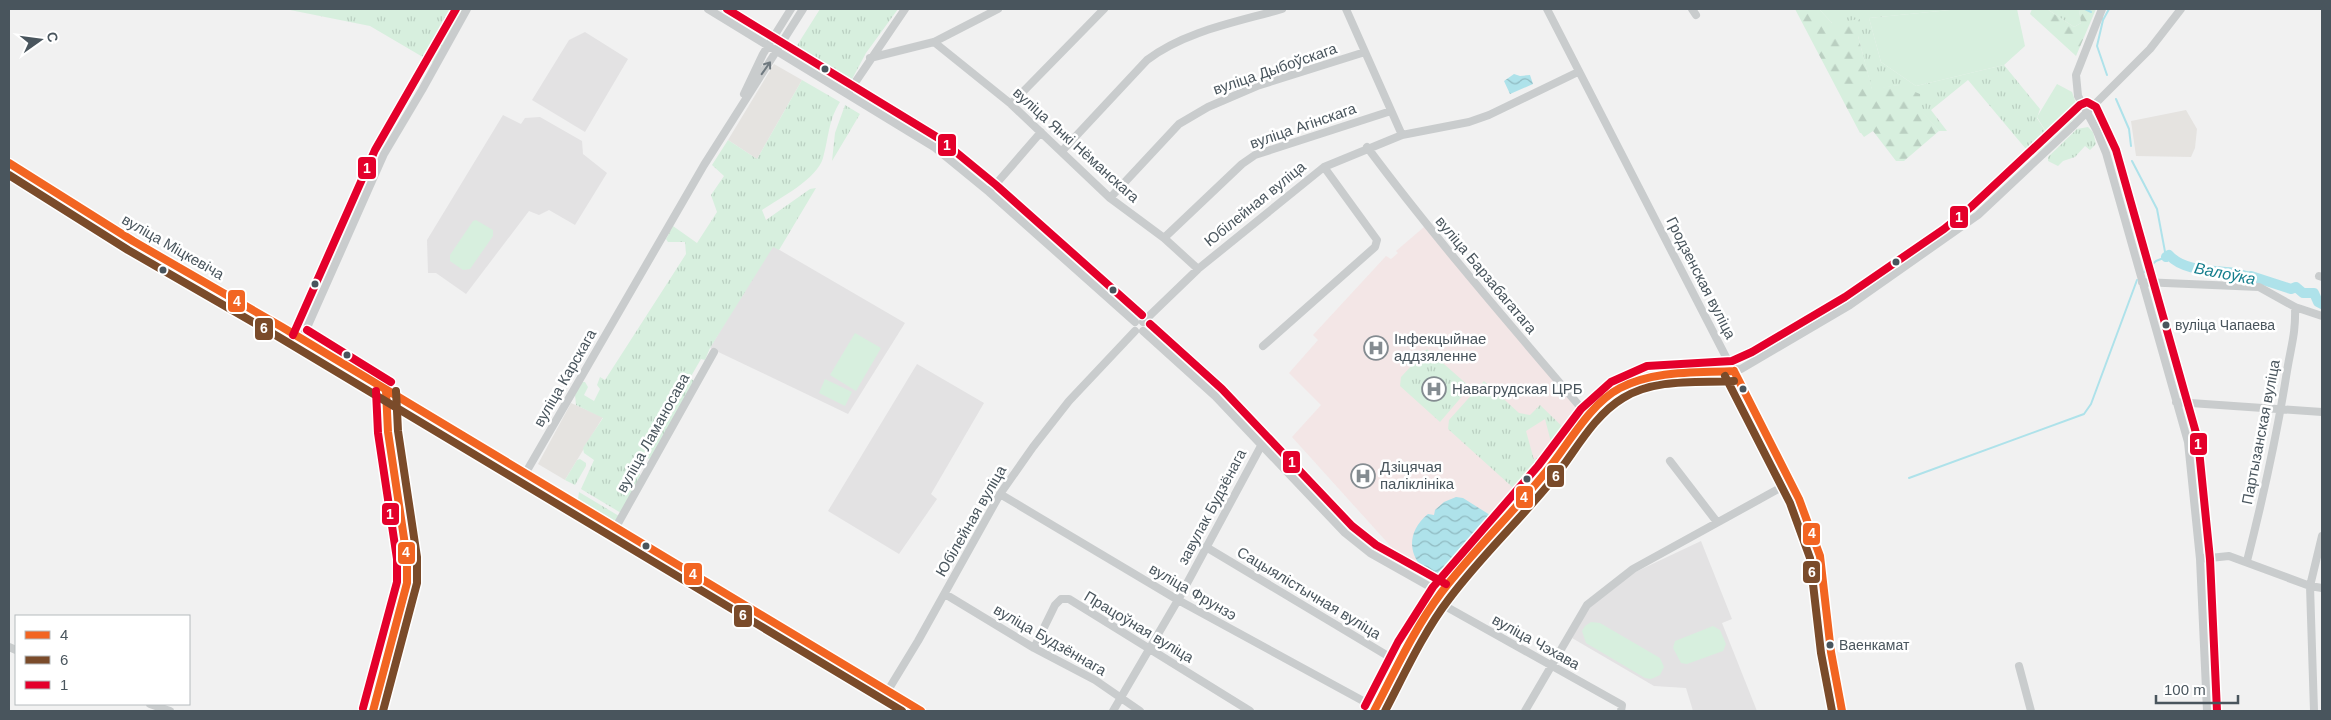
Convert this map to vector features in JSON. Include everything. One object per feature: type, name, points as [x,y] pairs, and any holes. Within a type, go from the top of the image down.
[{"type":"street","points":[[302,339],[384,154],[467,9]]},
{"type":"street","points":[[708,9],[934,147],[1139,322],[1133,327],[1215,396],[1345,533],[1370,553],[1441,593]]},
{"type":"street","name":"вуліца Карскага","points":[[735,114],[768,46],[792,9]]},
{"type":"street","name":"вуліца Карскага","points":[[525,474],[647,261],[735,114],[778,51],[803,9]]},
{"type":"street","points":[[848,93],[905,9]]},
{"type":"street","points":[[870,58],[934,42],[998,9]]},
{"type":"street","points":[[1011,104],[1104,9]]},
{"type":"street","points":[[1062,151],[1147,60],[1162,49],[1185,38],[1282,9]]},
{"type":"street","points":[[1346,9],[1402,135]]},
{"type":"street","name":"Гродзенская вуліца","points":[[1547,9],[1791,482],[1820,556],[1831,652],[1842,711]]},
{"type":"street","points":[[2102,9],[2076,75],[2078,96],[2106,153],[2188,442],[2200,559],[2207,711]]},
{"type":"street","points":[[1375,710],[1414,633],[1441,593],[1546,472],[1588,416],[1618,389],[1649,376],[1734,371],[1757,361],[1850,304],[1978,215],[2087,112],[2150,49],[2181,9]]},
{"type":"street","name":"вуліца Янкі Нёманскага","points":[[934,42],[1011,104],[1110,198],[1164,238],[1198,269]]},
{"type":"street","name":"вуліца Дыбоўскага","points":[[1110,198],[1179,124],[1208,107],[1258,86],[1365,52]]},
{"type":"street","name":"Юбілейная вуліца","points":[[1139,322],[1198,269],[1324,167],[1367,147],[1402,135],[1469,122],[1489,115],[1578,72]]},
{"type":"street","name":"вуліца Агінскага","points":[[1164,238],[1242,164],[1255,155],[1391,111]]},
{"type":"street","points":[[989,192],[1041,132]]},
{"type":"street","name":"вуліца Барзабагатага","points":[[1367,147],[1413,209],[1456,262],[1588,416]]},
{"type":"street","name":"вуліца Міцкевіча","points":[[9,163],[56,193],[921,711]]},
{"type":"street","points":[[1263,346],[1375,247],[1378,240],[1324,167]]},
{"type":"street","points":[[2142,282],[2258,287],[2295,307],[2322,316]]},
{"type":"street","name":"Партызанская вуліца","points":[[2247,561],[2282,410],[2296,330],[2295,307]]},
{"type":"street","name":"Юбілейная вуліца","points":[[887,692],[945,594],[1000,494],[1033,447],[1069,401],[1139,331]]},
{"type":"street","name":"вуліца Ламаносава","points":[[616,527],[714,352]]},
{"type":"street","points":[[373,711],[407,583],[407,558],[388,432],[386,391]]},
{"type":"street","points":[[2176,402],[2322,412]]},
{"type":"street","name":"завулак Будзёнага","points":[[1113,711],[1151,649],[1261,446]]},
{"type":"street","points":[[1670,461],[1717,522]]},
{"type":"street","points":[[1525,711],[1587,605],[1600,593],[1633,569],[1791,482]]},
{"type":"street","name":"вуліца Фрунзэ","points":[[1000,494],[1178,600],[1375,710]]},
{"type":"street","points":[[2314,711],[2310,586],[2322,536]]},
{"type":"street","name":"Сацыялістычная вуліца","points":[[1206,547],[1398,662]]},
{"type":"street","points":[[2200,559],[2229,556],[2247,561],[2310,586],[2322,588]]},
{"type":"street","name":"вуліца Будзённага","points":[[945,594],[1034,648],[1095,680],[1140,711]]},
{"type":"street","name":"Працоўная вуліца","points":[[1034,648],[1055,605],[1060,599],[1068,599],[1250,711]]},
{"type":"street","name":"вуліца Чэхава","points":[[1436,601],[1622,708]]},
{"type":"street","points":[[2312,647],[2322,649]]},
{"type":"street","points":[[2020,666],[2031,711]]},
{"type":"street","points":[[153,705],[170,711]]},
{"type":"shaded area","points":[[585,32],[628,59],[585,132],[532,100],[569,40]]},
{"type":"shaded area","points":[[774,64],[802,80],[757,159],[728,140]]},
{"type":"shaded area","points":[[2186,110],[2197,129],[2195,148],[2191,157],[2136,156],[2131,121]]},
{"type":"shaded area","points":[[503,115],[521,124],[525,118],[540,117],[582,141],[583,154],[607,173],[575,225],[549,210],[539,215],[529,211],[466,294],[436,273],[428,273],[427,240]]},
{"type":"shaded area","name":"Навагрудская ЦРБ","points":[[1424,227],[1585,416],[1449,579],[1441,582],[1404,561],[1292,437],[1321,405],[1289,373],[1318,340],[1313,335],[1386,256],[1391,259],[1398,253],[1396,251]]},
{"type":"shaded area","points":[[771,245],[905,323],[848,414],[710,348]]},
{"type":"shaded area","points":[[917,364],[984,403],[931,494],[937,499],[899,554],[828,511]]},
{"type":"shaded area","points":[[571,403],[603,417],[565,480],[538,464]]},
{"type":"shaded area","points":[[1701,541],[1732,619],[1722,623],[1757,711],[1693,711],[1686,688],[1654,686],[1572,638],[1591,604],[1629,575]]},
{"type":"green space","points":[[285,9],[447,9],[454,13],[457,9],[463,9],[433,63],[370,26]]},
{"type":"green space","points":[[820,9],[898,9],[866,53],[851,81],[796,47]]},
{"type":"green space","points":[[1795,9],[1819,9],[1832,23],[1860,19],[1858,36],[1872,89],[1898,85],[1920,94],[1921,110],[1939,131],[1904,161],[1896,161],[1873,131],[1864,137],[1860,133]]},
{"type":"green space","points":[[1819,9],[1960,9],[1869,18],[1881,62],[1916,86],[2004,65],[2040,109],[2037,118],[2051,140],[2038,153],[2031,155],[1968,80],[1931,110],[1947,131],[1939,131],[1898,85],[1872,90],[1858,36],[1832,23]]},
{"type":"green space","points":[[1960,9],[2017,9],[2025,46],[2004,65],[1916,86],[1881,62],[1869,18]]},
{"type":"green space","points":[[2032,9],[2047,9],[2074,27],[2081,23],[2079,9],[2096,9],[2076,56],[2030,14]]},
{"type":"green space","points":[[2047,9],[2079,9],[2081,23],[2074,27]]},
{"type":"green space","points":[[802,80],[840,102],[831,123],[823,158],[819,166],[806,181],[762,210],[766,220],[810,189],[816,188],[779,250],[773,247],[710,348],[705,360],[701,359],[690,378],[694,381],[651,459],[646,458],[639,473],[641,476],[621,513],[581,489],[594,460],[584,453],[583,448],[603,418],[576,405],[575,395],[582,382],[585,382],[588,387],[584,395],[594,401],[600,389],[597,385],[600,377],[605,380],[686,254],[685,242],[668,242],[666,239],[673,226],[697,243],[717,212],[711,195],[724,176],[712,165],[728,140],[757,159]]},
{"type":"green space","points":[[2057,84],[2072,92],[2078,109],[2074,119],[2051,140],[2037,117]]},
{"type":"green space","points":[[845,105],[860,114],[832,161],[835,133]]},
{"type":"green space","points":[[2088,127],[2093,132],[2096,144],[2090,150],[2085,146],[2075,157],[2063,161],[2058,166],[2048,161],[2048,157],[2077,129]]},
{"type":"green space","points":[[476,220],[493,230],[493,236],[470,269],[463,270],[450,261],[450,255],[473,221]]},
{"type":"green space","points":[[855,333],[881,348],[856,391],[830,375]]},
{"type":"green space","points":[[1427,349],[1470,387],[1440,422],[1400,386],[1401,377]]},
{"type":"green space","points":[[825,379],[852,392],[845,406],[819,393]]},
{"type":"green space","points":[[1484,381],[1519,413],[1530,415],[1540,405],[1569,433],[1520,494],[1448,429],[1449,420]],"holes":[[[1545,419],[1552,446],[1534,460],[1526,431]]]},
{"type":"green space","points":[[580,459],[586,463],[586,466],[575,485],[565,480],[577,460]]},
{"type":"green space","points":[[579,492],[619,516],[616,520],[613,520],[578,499]]},
{"type":"green space","points":[[1591,622],[1600,623],[1660,658],[1664,667],[1660,675],[1651,679],[1645,678],[1586,643],[1582,631]]},
{"type":"green space","points":[[1713,626],[1720,630],[1726,644],[1723,651],[1687,664],[1681,663],[1673,648],[1675,641]]},
{"type":"water","points":[[1514,74],[1520,76],[1530,75],[1533,84],[1510,94],[1504,81]]},
{"type":"water","points":[[1456,497],[1463,498],[1490,515],[1491,523],[1451,569],[1442,574],[1433,573],[1424,569],[1417,561],[1413,550],[1412,538],[1417,526],[1428,514],[1434,515],[1435,510],[1444,502]]},
{"type":"waterway","name":"Валоўка","points":[[2085,9],[2091,12]]},
{"type":"waterway","points":[[2103,20],[2109,9]]},
{"type":"waterway","name":"Валоўка","points":[[2101,18],[2103,20],[2097,46],[2107,75]]},
{"type":"waterway","name":"Валоўка","points":[[2116,99],[2129,129],[2131,146]]},
{"type":"waterway","name":"Валоўка","points":[[2132,161],[2157,209],[2166,257],[2156,261],[2144,272]]},
{"type":"waterway","name":"Валоўка","points":[[2166,257],[2169,255],[2175,261],[2191,267],[2251,276],[2291,289],[2296,287],[2303,293],[2314,293],[2318,302],[2322,304]]},
{"type":"waterway","points":[[1909,478],[2084,414],[2091,404],[2137,280]]},
{"type":"transit line","name":"1","points":[[293,335],[375,150],[456,9]]},
{"type":"transit line","name":"1","points":[[727,9],[940,139],[996,185],[1142,315]]},
{"type":"transit line","name":"1","points":[[1365,706],[1398,642],[1433,587],[1538,466],[1581,409],[1611,382],[1647,366],[1732,361],[1752,352],[1845,297],[1944,229],[1971,207],[2080,105],[2087,102],[2096,107],[2116,150],[2198,440],[2210,559],[2217,711]]},
{"type":"transit line","name":"4","points":[[9,163],[133,241],[282,327],[921,711]]},
{"type":"transit line","name":"6","points":[[9,175],[128,250],[277,336],[902,711]]},
{"type":"transit line","name":"1","points":[[1150,324],[1222,389],[1352,526],[1376,545],[1446,584]]},
{"type":"transit line","name":"1","points":[[307,330],[391,382]]},
{"type":"transit line","name":"4","points":[[1734,371],[1799,499],[1820,556],[1831,652],[1842,711]]},
{"type":"transit line","name":"4","points":[[1374,711],[1413,636],[1441,593],[1553,463],[1598,404],[1620,388],[1647,378],[1661,375],[1734,371]]},
{"type":"transit line","name":"6","points":[[1725,376],[1790,503],[1810,558],[1821,653],[1832,711]]},
{"type":"transit line","name":"6","points":[[1385,711],[1423,639],[1449,599],[1554,478],[1585,435],[1603,414],[1623,398],[1649,387],[1677,383],[1734,381]]},
{"type":"transit line","name":"1","points":[[363,708],[397,582],[397,559],[378,433],[376,391]]},
{"type":"transit line","name":"4","points":[[373,711],[407,583],[407,558],[388,432],[386,391]]},
{"type":"transit line","name":"6","points":[[383,711],[417,583],[417,557],[398,431],[396,391]]},
{"type":"place","name":"вуліца Чапаева","points":[[2166,325]]},
{"type":"place","name":"Інфекцыйнае аддзяленне","points":[[1376,348]]},
{"type":"place","name":"Навагрудская ЦРБ","points":[[1434,389]]},
{"type":"place","name":"Дзіцячая паліклініка","points":[[1363,476]]},
{"type":"place","name":"Ваенкамат","points":[[1830,645]]}]
